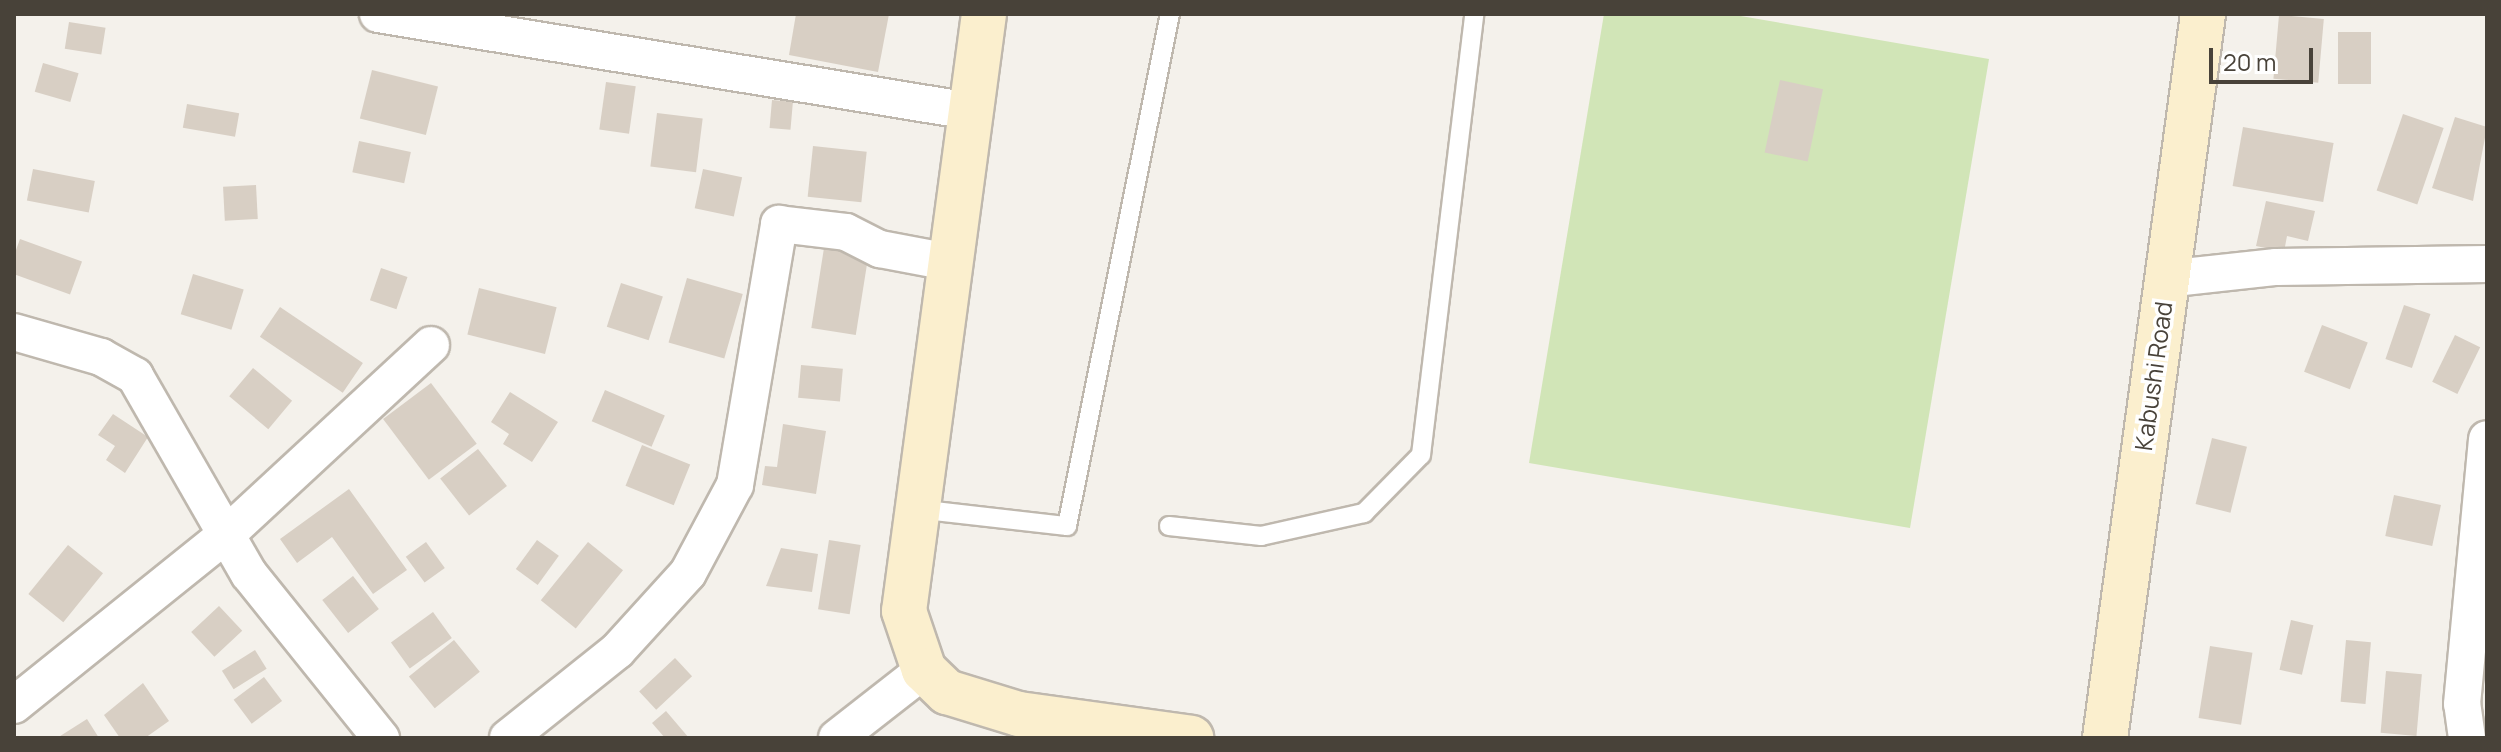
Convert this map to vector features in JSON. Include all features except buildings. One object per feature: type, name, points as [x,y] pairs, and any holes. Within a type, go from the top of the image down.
[{"type":"main road","points":[[984,14],[904,611],[924,670],[947,692],[1016,726],[1191,738]]},
{"type":"main road","name":"Kabushi Road","points":[[2105,738],[2203,14]]},
{"type":"street","points":[[378,14],[970,111]]},
{"type":"street","points":[[508,738],[617,651],[688,573],[735,485],[779,224],[846,232],[880,249],[949,262]]},
{"type":"street","points":[[2165,279],[2288,266],[2487,264]]},
{"type":"street","points":[[14,332],[101,357],[135,376],[249,574],[381,738]]},
{"type":"street","points":[[14,705],[227,534],[431,345]]},
{"type":"street","points":[[2467,738],[2462,704],[2487,439]]},
{"type":"street","points":[[837,738],[924,670]]},
{"type":"lane","points":[[916,509],[1067,526],[1170,14]]},
{"type":"lane","points":[[1169,526],[1261,536],[1364,513],[1421,455],[1474,14]]},
{"type":"green space","points":[[1604,14],[1729,14],[1989,59],[1910,528],[1529,463]]}]
